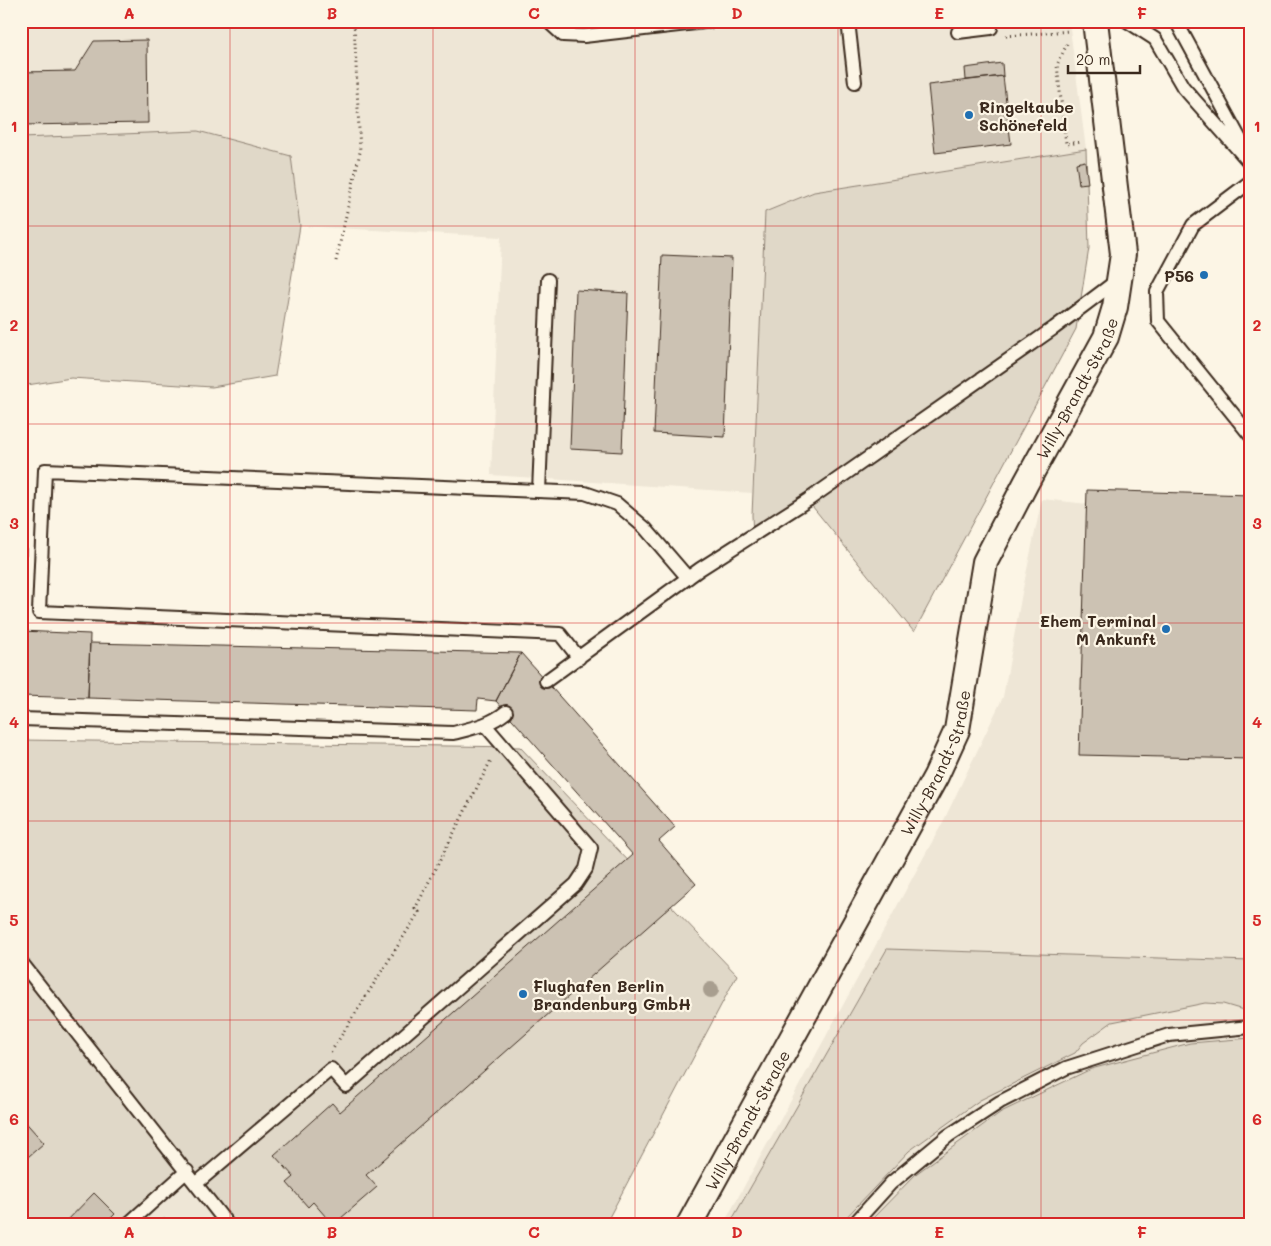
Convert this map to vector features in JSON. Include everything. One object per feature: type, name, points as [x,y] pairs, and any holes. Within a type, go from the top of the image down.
[{"type":"street","name":"Willy-Brandt-Straße","points":[[689,1225],[936,776],[958,730],[985,562],[1106,337],[1115,308],[1121,278],[1123,254],[1095,21]]},
{"type":"lane","points":[[550,21],[550,24],[563,35],[584,36],[713,21]]},
{"type":"lane","points":[[848,21],[855,82]]},
{"type":"lane","points":[[958,32],[991,28],[990,21]]},
{"type":"lane","points":[[1127,21],[1155,39],[1183,87],[1250,163]]},
{"type":"lane","points":[[1176,21],[1250,157]]},
{"type":"lane","points":[[1250,182],[1193,225],[1157,292],[1158,321],[1250,435]]},
{"type":"lane","name":"Willy-Brandt-Straße","points":[[546,681],[688,578],[816,495],[1054,328],[1121,278]]},
{"type":"lane","points":[[539,491],[548,280]]},
{"type":"lane","points":[[579,658],[560,634],[39,612],[45,470],[585,493],[616,504],[645,528],[688,578]]},
{"type":"lane","points":[[21,719],[453,733],[496,721],[506,712]]},
{"type":"lane","points":[[197,1183],[331,1068],[346,1086],[576,884],[586,868],[591,848],[485,725]]},
{"type":"lane","points":[[21,962],[188,1171],[228,1225]]},
{"type":"lane","points":[[853,1225],[891,1183],[948,1136],[1000,1102],[1066,1068],[1169,1035],[1250,1027]]},
{"type":"lane","points":[[127,1225],[188,1171]]},
{"type":"path","points":[[336,261],[360,152],[354,21]]},
{"type":"path","points":[[1002,29],[1003,36],[1070,31]]},
{"type":"path","points":[[1067,44],[1057,65],[1066,144],[1083,142]]},
{"type":"path","points":[[331,1068],[329,1056],[419,912],[415,909],[500,742]]},
{"type":"shaded area","points":[[21,21],[1069,21],[1086,149],[814,192],[765,212],[752,493],[491,475],[501,237],[300,226],[291,156],[21,138]]},
{"type":"shaded area","points":[[198,131],[291,156],[300,226],[275,376],[212,387],[71,378],[21,386],[21,138]]},
{"type":"shaded area","points":[[1086,149],[1089,248],[1076,329],[914,632],[808,501],[753,536],[752,515],[765,212],[814,192]]},
{"type":"shaded area","points":[[1042,499],[1087,504],[1079,754],[1250,759],[1250,1225],[723,1225],[944,820],[1003,697]]},
{"type":"shaded area","points":[[21,740],[520,747],[737,975],[605,1225],[233,1225],[186,1179],[137,1225],[21,1225]]},
{"type":"shaded area","points":[[887,949],[1250,961],[1250,1012],[1223,1004],[1205,1003],[1112,1022],[1083,1043],[1075,1053],[980,1100],[909,1151],[839,1225],[729,1225]]},
{"type":"shaded area","points":[[1250,1038],[1250,1225],[866,1225],[917,1173],[1001,1112],[1091,1069],[1190,1043]]},
{"type":"shaded area","points":[[186,1178],[223,1225],[137,1225]]},
{"type":"building","points":[[147,40],[148,123],[21,125],[21,72],[75,71],[94,41]]},
{"type":"building","points":[[1002,63],[1003,76],[966,80],[965,68]]},
{"type":"building","name":"Ringeltaube Schönefeld","points":[[1003,76],[1011,144],[935,153],[928,85]]},
{"type":"building","points":[[1085,161],[1088,183],[1079,184],[1076,163]]},
{"type":"building","points":[[662,255],[732,258],[725,437],[654,433]]},
{"type":"building","points":[[576,290],[628,293],[622,452],[570,449]]},
{"type":"building","name":"Ehem Terminal M Ankunft","points":[[1087,490],[1250,495],[1250,759],[1079,755]]},
{"type":"building","points":[[21,513],[27,514],[26,555],[21,555]]},
{"type":"building","points":[[21,631],[90,634],[88,698],[21,696]]},
{"type":"building","points":[[90,643],[521,653],[496,701],[478,699],[477,710],[88,698]]},
{"type":"building","name":"Flughafen Berlin Brandenburg GmbH","points":[[521,653],[675,827],[659,841],[696,884],[366,1175],[377,1187],[333,1225],[313,1202],[308,1207],[287,1183],[294,1177],[274,1155],[332,1103],[340,1112],[633,855],[496,701]]},
{"type":"building","points":[[21,1117],[44,1143],[21,1163]]},
{"type":"building","points":[[94,1193],[115,1214],[104,1225],[63,1225]]},
{"type":"building","points":[[165,1218],[171,1225],[157,1225]]},
{"type":"place","name":"Ringeltaube Schönefeld","points":[[969,115]]},
{"type":"place","name":"P56","points":[[1204,275]]},
{"type":"place","name":"Ehem Terminal M Ankunft","points":[[1166,629]]},
{"type":"place","name":"Flughafen Berlin Brandenburg GmbH","points":[[523,994]]}]
